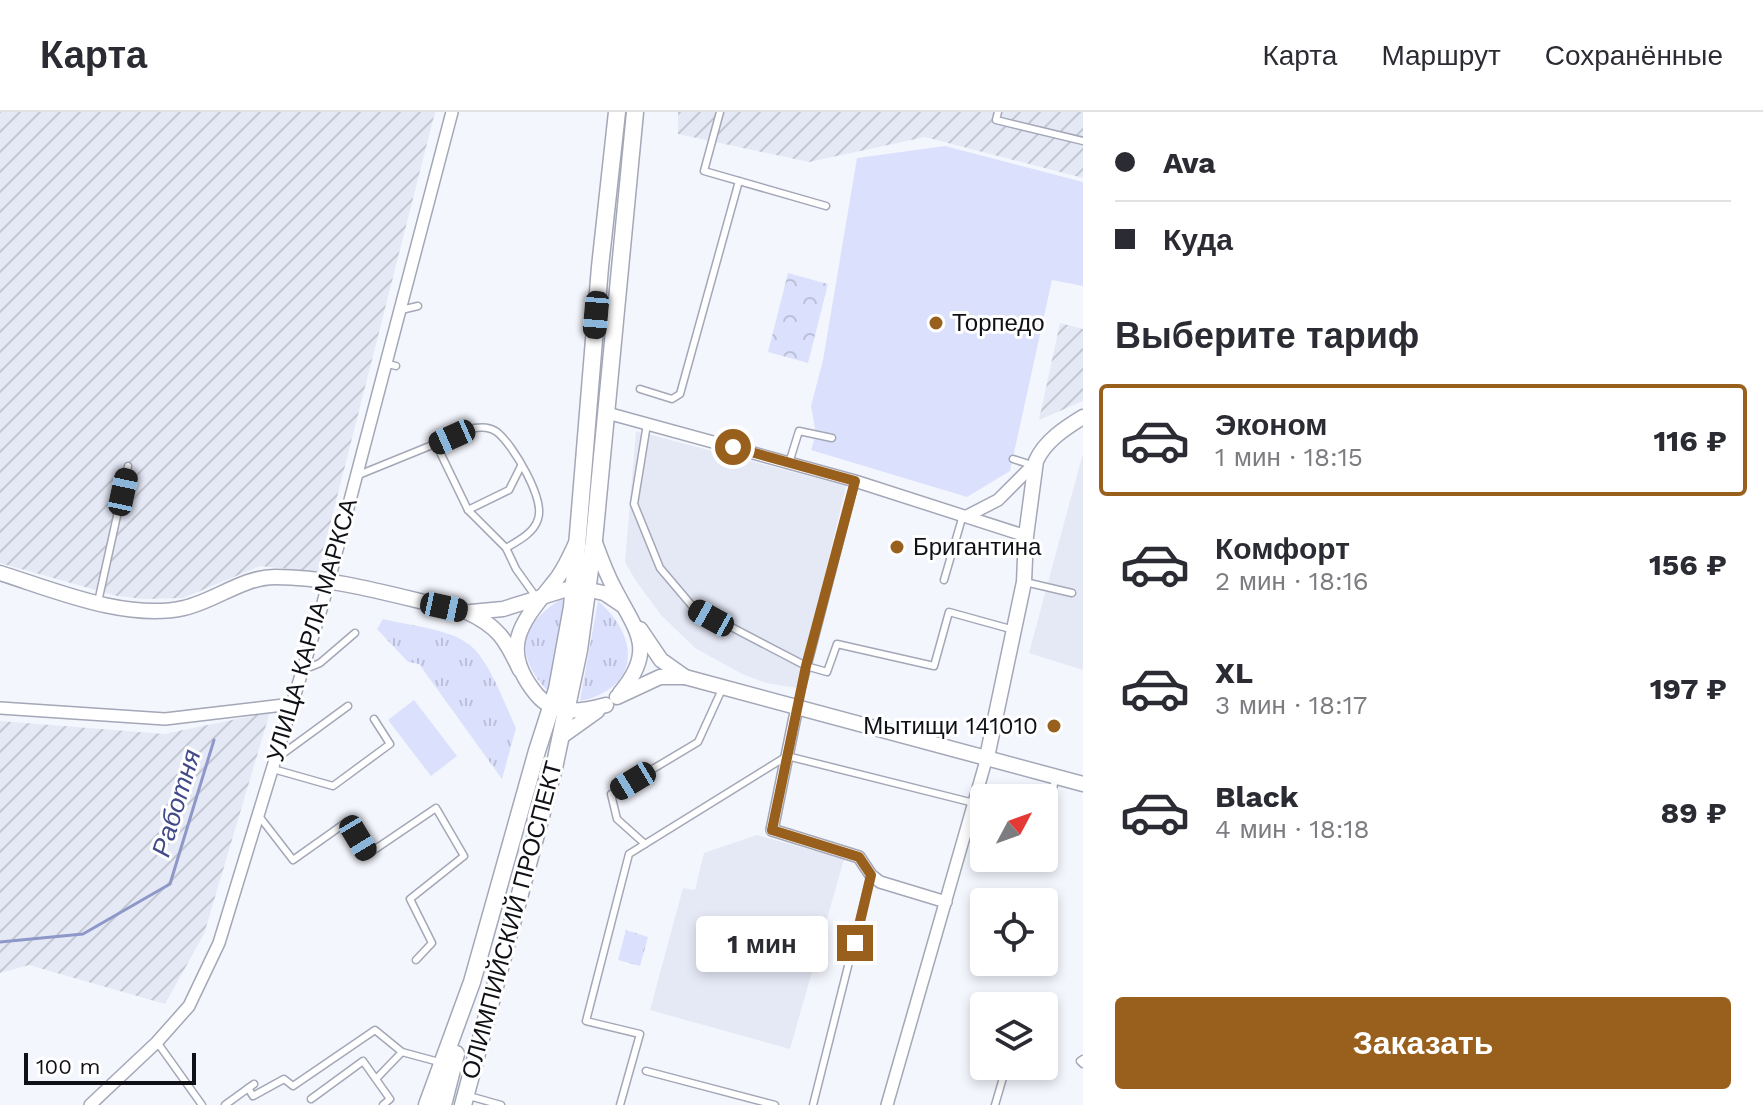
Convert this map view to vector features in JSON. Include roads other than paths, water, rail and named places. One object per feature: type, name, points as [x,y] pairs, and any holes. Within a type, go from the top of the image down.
[{"type":"main road","name":"ОЛИМПИЙСКИЙ ПРОСПЕКТ","points":[[580,588],[576,543],[617,112]]},
{"type":"main road","name":"ОЛИМПИЙСКИЙ ПРОСПЕКТ","points":[[464,1100],[562,736],[559,709],[580,588],[594,540],[635,112]]},
{"type":"main road","name":"ОЛИМПИЙСКИЙ ПРОСПЕКТ","points":[[472,982],[543,729],[559,709]]},
{"type":"main road","points":[[427,1105],[472,982]]},
{"type":"main road","points":[[443,1105],[472,982]]},
{"type":"street","name":"УЛИЦА КАРЛА МАРКСА","points":[[90,1105],[157,1042],[189,1006],[219,943],[303,670],[356,476],[392,365],[402,327],[401,310],[452,112]]},
{"type":"street","points":[[607,413],[855,481],[1026,536]]},
{"type":"street","points":[[965,515],[998,500],[1063,430],[1083,417]]},
{"type":"street","points":[[979,784],[1024,582],[1035,463]]},
{"type":"street","name":"ОЛИМПИЙСКИЙ ПРОСПЕКТ","points":[[562,736],[611,701],[638,668],[641,650],[628,612],[604,567],[594,540]]},
{"type":"street","name":"ОЛИМПИЙСКИЙ ПРОСПЕКТ","points":[[559,709],[541,700],[529,685],[520,670],[516,648],[520,629],[538,600],[556,580],[576,543]]},
{"type":"street","points":[[0,573],[98,602],[168,611],[201,603],[258,578],[275,577],[328,581],[483,613],[580,588],[604,593],[628,612],[661,660],[685,677]]},
{"type":"street","points":[[467,612],[496,629],[520,670]]},
{"type":"street","points":[[559,709],[586,710],[660,677],[685,677],[1083,784]]},
{"type":"street","name":"ОЛИМПИЙСКИЙ ПРОСПЕКТ","points":[[529,685],[543,729]]},
{"type":"street","points":[[0,708],[165,719],[292,704]]},
{"type":"street","points":[[797,707],[772,830],[859,857],[880,882],[946,902]]},
{"type":"street","points":[[887,1105],[970,817]]},
{"type":"lane","points":[[720,112],[704,171],[826,206]]},
{"type":"lane","points":[[998,112],[996,120],[1083,141]]},
{"type":"lane","points":[[640,389],[672,399],[680,394],[739,181]]},
{"type":"lane","points":[[401,310],[418,306]]},
{"type":"lane","points":[[647,424],[634,504],[660,568],[693,607],[806,666],[827,672],[837,644],[934,666],[949,612],[1015,630]]},
{"type":"lane","points":[[356,476],[474,428],[485,427],[496,431],[532,484],[541,508],[537,523],[506,548]]},
{"type":"lane","points":[[789,463],[799,431],[832,438]]},
{"type":"lane","points":[[436,444],[468,510],[506,548],[516,569],[538,600]]},
{"type":"lane","points":[[1013,459],[1035,463]]},
{"type":"lane","points":[[98,602],[128,466]]},
{"type":"lane","points":[[468,510],[509,490],[521,466]]},
{"type":"lane","points":[[797,707],[855,481]]},
{"type":"lane","points":[[944,580],[965,515]]},
{"type":"lane","points":[[1024,582],[1072,593]]},
{"type":"lane","points":[[303,670],[320,663],[355,633]]},
{"type":"lane","points":[[645,844],[617,819],[611,794],[698,742],[723,687]]},
{"type":"lane","points":[[274,764],[348,706]]},
{"type":"lane","points":[[274,764],[333,786],[390,744],[374,719]]},
{"type":"lane","points":[[620,1105],[640,1034],[586,1021],[629,854],[787,756],[970,802]]},
{"type":"lane","points":[[1054,784],[1056,776]]},
{"type":"lane","points":[[259,816],[293,860],[348,821],[368,854],[436,808],[464,856],[410,899],[432,943],[416,960]]},
{"type":"lane","points":[[813,1105],[871,875]]},
{"type":"lane","points":[[225,1105],[251,1086],[253,1096],[284,1079],[293,1086],[375,1030],[402,1052],[443,1063]]},
{"type":"lane","points":[[157,1042],[202,1105]]},
{"type":"lane","points":[[376,1079],[402,1052]]},
{"type":"lane","points":[[311,1099],[363,1061],[390,1099],[383,1105]]},
{"type":"lane","points":[[646,1071],[775,1105]]},
{"type":"lane","points":[[995,1105],[1002,1080]]},
{"type":"lane","points":[[464,1100],[501,1105]]},
{"type":"waterway","name":"Работня","points":[[0,942],[83,934],[170,884],[214,740]]},
{"type":"place","name":"Торпедо","points":[[936,323]]},
{"type":"place","name":"Бригантина","points":[[897,547]]},
{"type":"place","name":"Мытищи 141010","points":[[1054,726]]}]
